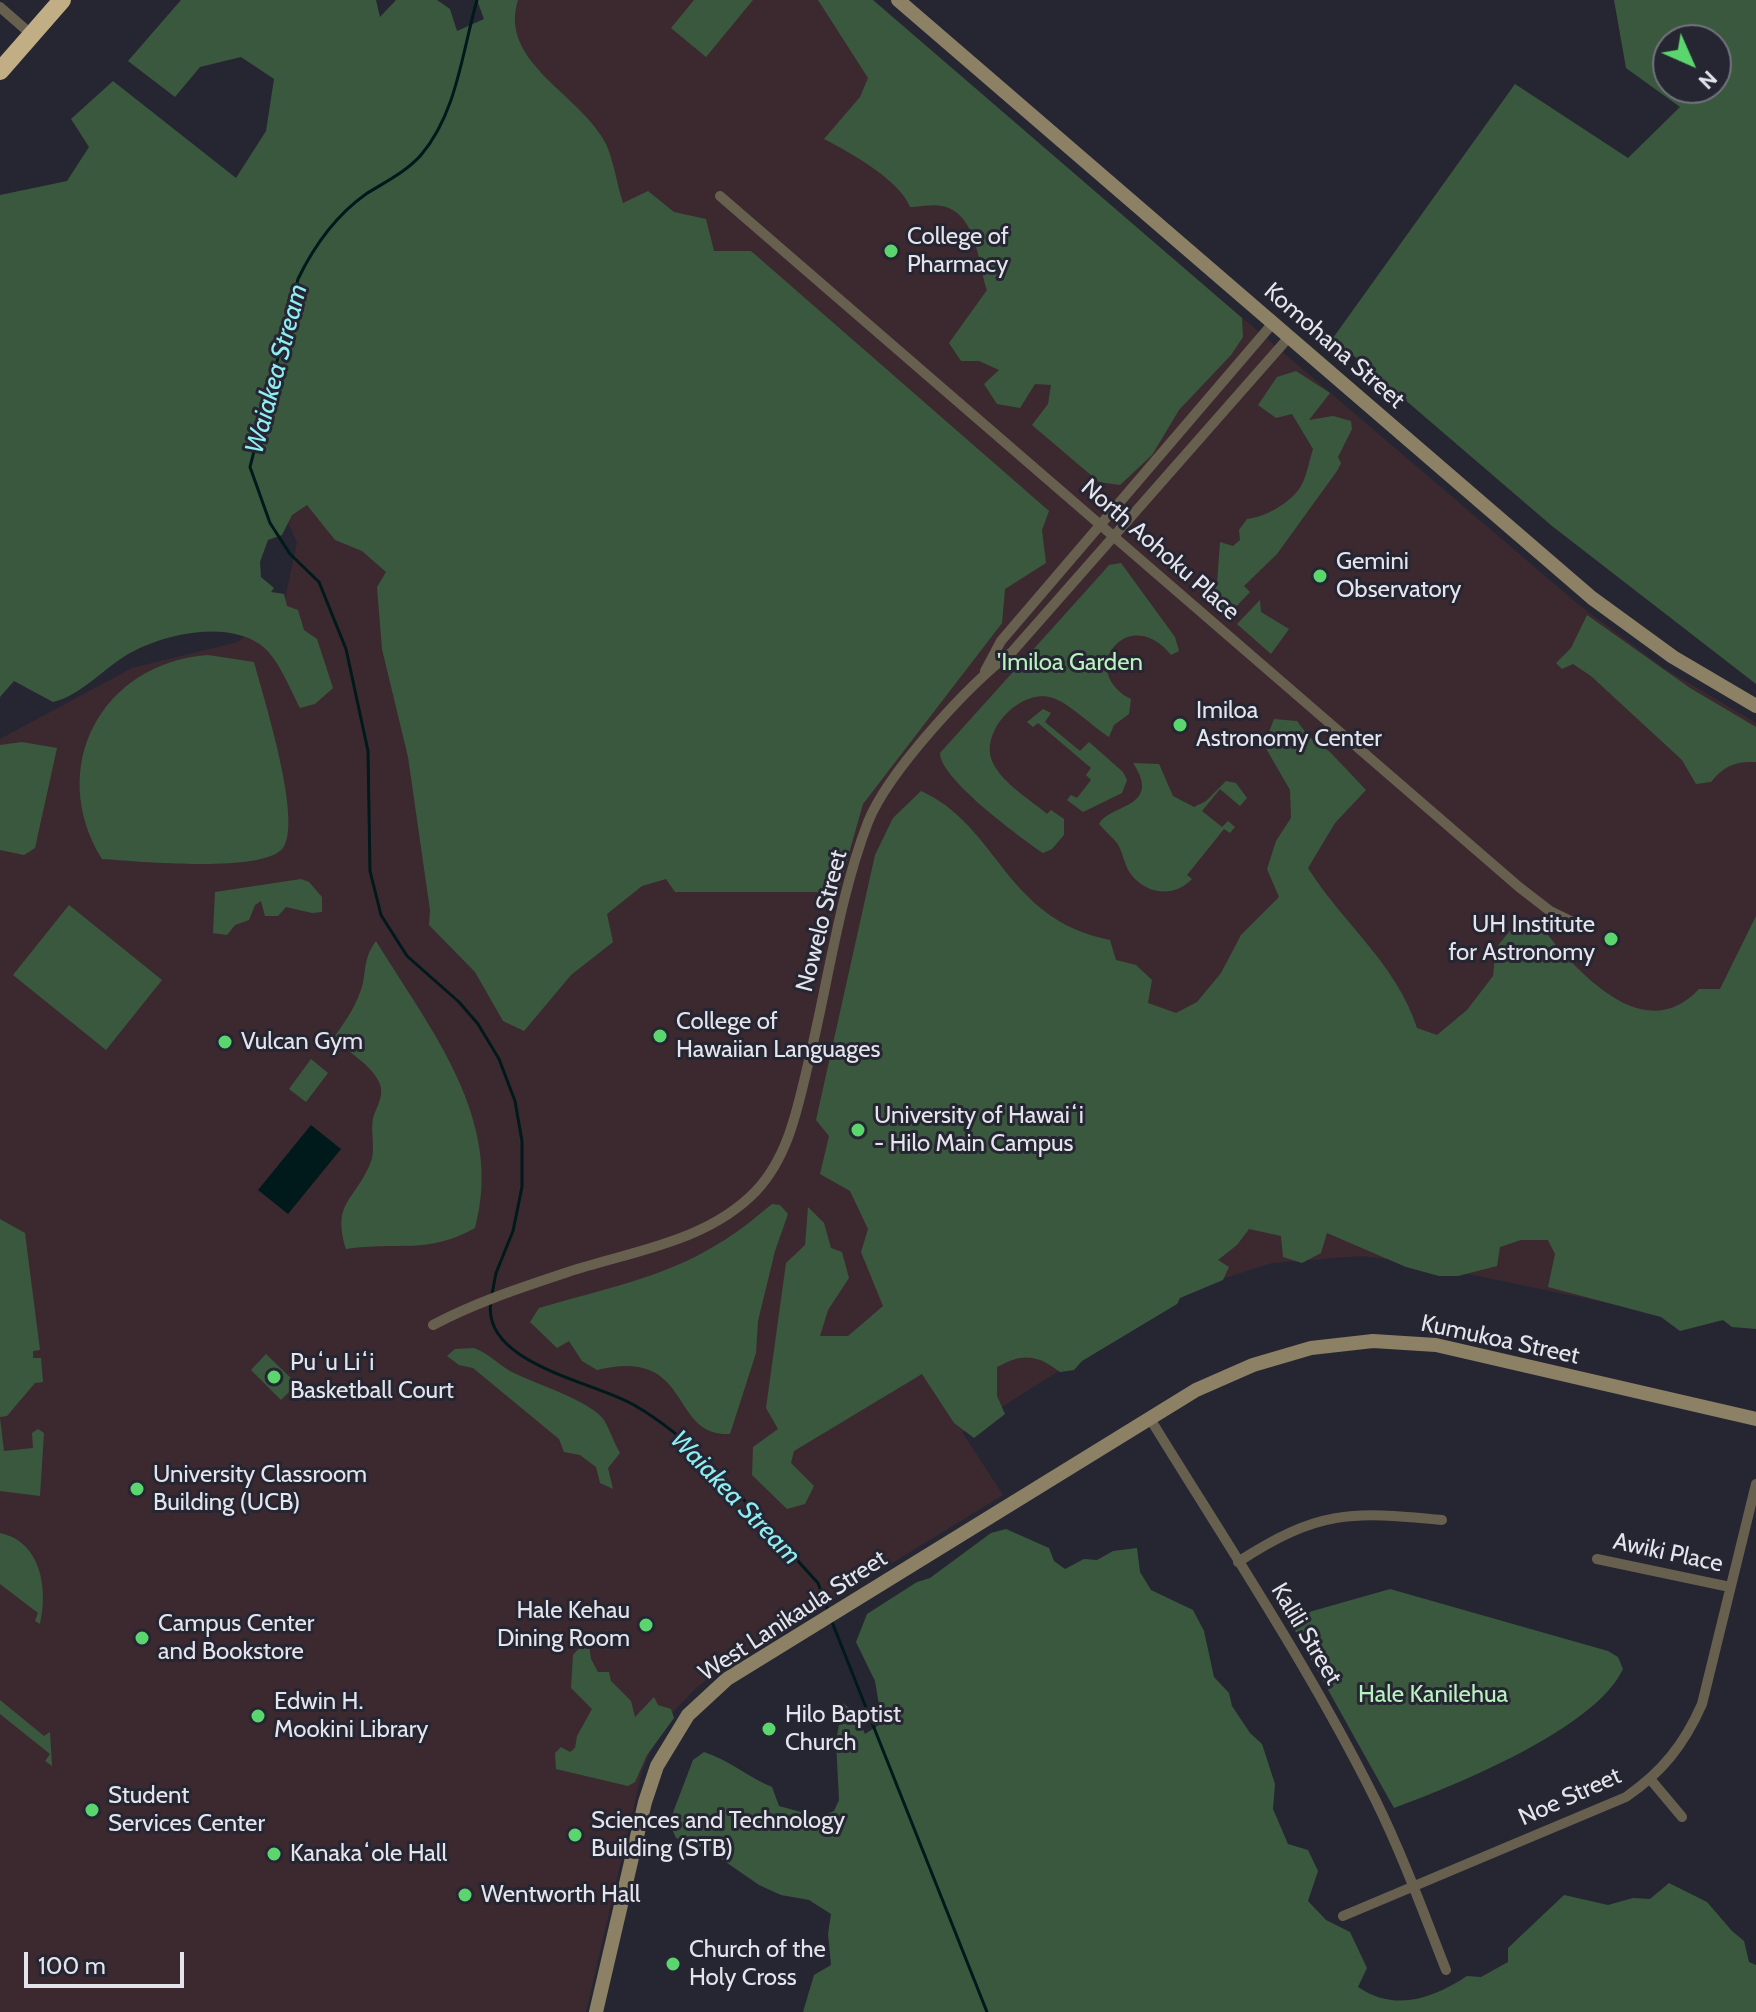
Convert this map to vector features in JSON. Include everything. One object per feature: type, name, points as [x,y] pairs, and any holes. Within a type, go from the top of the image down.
[{"type":"highway","points":[[0,71],[62,0]]},
{"type":"street","name":"Komohana Street","points":[[898,0],[1592,598],[1673,657],[1756,706]]},
{"type":"street","points":[[0,7],[32,35]]},
{"type":"street","name":"North Aohoku Place","points":[[720,196],[1519,887],[1550,911],[1579,925]]},
{"type":"street","name":"Nowelo Street","points":[[984,673],[1001,641],[1273,323]]},
{"type":"street","name":"Nowelo Street","points":[[433,1325],[472,1306],[686,1237],[724,1217],[761,1185],[781,1153],[797,1112],[869,820],[913,755],[984,673],[1012,652],[1289,337]]},
{"type":"street","name":"Kumukoa Street","points":[[1149,1417],[1253,1365],[1311,1348],[1373,1341],[1436,1345],[1756,1419]]},
{"type":"street","name":"Kalili Street","points":[[1149,1417],[1349,1749],[1413,1885],[1446,1970]]},
{"type":"street","name":"West Lanikaula Street","points":[[596,2012],[645,1802],[666,1747],[688,1715],[727,1679],[1149,1417]]},
{"type":"street","name":"Noe Street","points":[[1343,1916],[1626,1797],[1651,1780],[1681,1745],[1702,1704],[1756,1484]]},
{"type":"street","points":[[1238,1562],[1310,1522],[1367,1513],[1442,1520]]},
{"type":"street","name":"Awiki Place","points":[[1597,1559],[1730,1587]]},
{"type":"street","points":[[1651,1780],[1682,1817]]},
{"type":"shaded area","name":"University of Hawaiʻi - Hilo Main Campus","points":[[495,0],[870,0],[1579,605],[1665,669],[1756,723],[1756,1003],[1657,1313],[1405,1261],[1361,1256],[1272,1263],[1187,1290],[962,1432],[1003,1495],[733,1661],[697,1687],[673,1712],[655,1741],[642,1771],[586,2012],[0,2012],[0,739],[132,668],[238,642],[285,599],[297,543],[274,490]]},
{"type":"shaded area","points":[[311,1125],[341,1149],[288,1214],[258,1190]]},
{"type":"green space","points":[[181,0],[376,0],[380,17],[396,0],[437,0],[450,9],[457,31],[484,19],[477,0],[518,0],[515,22],[520,42],[530,60],[579,109],[606,144],[623,203],[648,191],[674,212],[706,219],[714,251],[751,251],[1049,511],[1042,530],[1046,563],[1005,589],[1002,623],[863,804],[838,892],[675,892],[666,879],[642,886],[607,914],[613,942],[571,975],[524,1031],[503,1021],[475,972],[429,925],[430,910],[408,757],[382,649],[377,587],[386,572],[362,551],[335,540],[307,505],[292,515],[282,535],[268,540],[260,562],[261,577],[274,588],[271,592],[284,594],[287,606],[298,610],[304,630],[317,639],[333,688],[315,704],[300,708],[278,666],[261,645],[246,637],[211,632],[173,636],[139,648],[63,699],[53,702],[14,681],[0,697],[0,195],[67,181],[89,147],[71,119],[113,81],[236,178],[266,131],[274,79],[241,57],[200,67],[175,97],[128,61]]},
{"type":"green space","points":[[694,0],[753,0],[706,57],[671,28]]},
{"type":"green space","points":[[818,0],[873,0],[1242,318],[1243,337],[1231,355],[1179,410],[1152,455],[1120,485],[1099,482],[1032,425],[1048,404],[1051,385],[1035,384],[1020,408],[997,404],[984,384],[999,370],[979,361],[961,361],[949,343],[987,290],[974,240],[963,218],[954,211],[938,205],[910,207],[885,177],[824,139],[860,97],[868,78]]},
{"type":"green space","points":[[1614,0],[1756,0],[1756,684],[1552,526],[1333,338],[1515,84],[1628,158],[1680,107],[1676,104],[1732,104],[1732,24],[1652,24],[1652,87],[1626,68]]},
{"type":"green space","points":[[1296,371],[1330,393],[1309,420],[1333,416],[1351,421],[1352,429],[1338,457],[1341,463],[1337,471],[1277,554],[1244,586],[1250,592],[1228,615],[1203,594],[1214,590],[1217,584],[1220,542],[1233,546],[1240,540],[1239,530],[1247,519],[1269,512],[1291,498],[1301,486],[1308,468],[1313,449],[1292,414],[1276,418],[1258,405],[1277,377]]},
{"type":"green space","name":"'Imiloa Garden","points":[[1121,563],[1175,637],[1179,651],[1171,655],[1155,640],[1139,635],[1125,638],[1114,646],[1108,658],[1108,672],[1115,687],[1131,699],[1129,714],[1114,725],[1109,737],[1066,705],[1041,696],[1028,699],[1005,715],[992,738],[990,751],[993,763],[1003,777],[1047,814],[1051,810],[1064,819],[1064,835],[1052,849],[1043,853],[967,792],[944,764],[940,753],[1109,565]]},
{"type":"green space","points":[[1260,600],[1261,612],[1289,629],[1271,654],[1237,624]]},
{"type":"green space","points":[[1587,615],[1690,688],[1756,727],[1756,762],[1730,766],[1711,782],[1696,784],[1682,760],[1591,676],[1573,664],[1562,669],[1556,663],[1571,648]]},
{"type":"green space","points":[[208,655],[254,662],[285,786],[288,834],[283,848],[271,856],[226,863],[102,859],[86,824],[80,790],[83,757],[94,726],[113,699],[138,677],[170,662]]},
{"type":"green space","points":[[1043,709],[1051,713],[1045,722],[1080,751],[1089,742],[1123,772],[1127,780],[1122,793],[1083,812],[1067,800],[1071,795],[1077,798],[1091,780],[1086,775],[1091,768],[1038,723],[1033,727],[1027,722]]},
{"type":"green space","points":[[1274,719],[1297,721],[1309,737],[1330,752],[1366,790],[1335,823],[1308,868],[1396,983],[1417,1028],[1437,1035],[1467,1010],[1493,976],[1496,948],[1517,922],[1544,931],[1576,967],[1608,994],[1644,1010],[1662,1010],[1681,1004],[1699,989],[1720,989],[1756,916],[1756,1329],[1732,1327],[1723,1320],[1680,1331],[1661,1317],[1548,1287],[1555,1254],[1548,1240],[1521,1240],[1500,1247],[1497,1266],[1458,1276],[1439,1276],[1406,1267],[1327,1233],[1321,1253],[1302,1263],[1283,1257],[1281,1236],[1249,1229],[1237,1245],[1218,1260],[1229,1267],[1223,1280],[1180,1298],[1177,1304],[1082,1361],[1074,1370],[1060,1372],[1044,1362],[1029,1358],[1014,1359],[997,1367],[997,1396],[1005,1414],[974,1438],[954,1423],[922,1374],[794,1451],[791,1463],[814,1486],[805,1504],[787,1509],[752,1475],[753,1447],[778,1429],[766,1408],[786,1263],[805,1245],[808,1207],[824,1223],[831,1248],[842,1252],[849,1278],[828,1310],[820,1336],[848,1336],[883,1306],[861,1252],[868,1229],[850,1191],[820,1174],[829,1136],[816,1120],[875,855],[893,818],[921,791],[947,807],[969,826],[1024,893],[1047,913],[1075,929],[1110,940],[1116,960],[1136,965],[1152,980],[1148,1003],[1176,1013],[1197,1002],[1221,973],[1241,935],[1279,897],[1267,869],[1276,841],[1291,818],[1290,790],[1264,745]]},
{"type":"green space","points":[[22,742],[57,748],[35,848],[24,855],[0,850],[0,745]]},
{"type":"green space","points":[[1133,763],[1159,764],[1173,796],[1194,807],[1206,801],[1226,781],[1236,783],[1247,798],[1240,806],[1220,789],[1202,811],[1222,827],[1228,821],[1235,827],[1230,833],[1224,829],[1187,875],[1192,879],[1177,889],[1160,891],[1144,886],[1128,869],[1117,843],[1099,824],[1138,797],[1142,789],[1141,778]]},
{"type":"green space","points":[[301,879],[309,882],[322,897],[322,912],[286,907],[278,916],[265,916],[261,901],[255,905],[249,920],[235,925],[227,935],[213,933],[215,892]]},
{"type":"green space","points":[[69,905],[162,980],[106,1050],[13,975]]},
{"type":"green space","points":[[376,941],[439,1041],[457,1076],[471,1112],[480,1149],[482,1188],[475,1228],[458,1236],[442,1242],[412,1246],[346,1249],[342,1233],[343,1211],[372,1158],[373,1121],[381,1089],[374,1073],[335,1036],[358,997],[368,956]]},
{"type":"green space","points":[[311,1059],[328,1073],[306,1102],[289,1089]]},
{"type":"green space","points":[[772,1204],[780,1205],[788,1214],[775,1251],[758,1321],[756,1353],[730,1434],[710,1431],[697,1422],[665,1380],[650,1370],[628,1366],[597,1370],[582,1361],[569,1341],[557,1348],[530,1322],[539,1308],[631,1282],[697,1256],[732,1235]]},
{"type":"green space","points":[[0,1219],[25,1233],[40,1350],[33,1351],[33,1358],[41,1358],[43,1382],[35,1383],[7,1416],[0,1417]]},
{"type":"green space","points":[[474,1348],[510,1371],[598,1413],[620,1453],[608,1468],[613,1489],[600,1483],[596,1467],[580,1455],[564,1452],[559,1439],[473,1368],[459,1365],[447,1356],[455,1349]]},
{"type":"green space","name":"Puʻu Liʻi Basketball Court","points":[[266,1354],[297,1384],[281,1400],[251,1370]]},
{"type":"green space","points":[[0,1418],[4,1451],[33,1448],[32,1433],[38,1429],[44,1433],[40,1496],[0,1491]]},
{"type":"green space","points":[[1006,1529],[1049,1548],[1054,1561],[1065,1569],[1084,1559],[1097,1560],[1113,1551],[1137,1548],[1140,1572],[1151,1590],[1193,1610],[1204,1631],[1214,1677],[1229,1693],[1232,1706],[1250,1733],[1262,1744],[1275,1784],[1273,1809],[1288,1844],[1308,1850],[1318,1871],[1308,1901],[1326,1920],[1350,1932],[1367,1968],[1358,1987],[1372,1995],[1400,2001],[1427,1996],[1467,1976],[1481,1977],[1508,1962],[1508,1948],[1564,1895],[1608,1905],[1633,1898],[1650,1899],[1669,1883],[1707,1902],[1744,1941],[1749,1962],[1756,1965],[1756,2012],[803,2012],[814,1975],[831,1965],[828,1934],[831,1914],[809,1900],[781,1895],[759,1885],[707,1849],[676,1838],[669,1823],[693,1760],[704,1752],[722,1759],[772,1787],[779,1806],[819,1817],[834,1811],[839,1800],[836,1741],[843,1703],[856,1714],[865,1734],[882,1723],[875,1681],[856,1642],[867,1614],[917,1582],[930,1578],[991,1533]]},
{"type":"green space","points":[[0,1533],[25,1546],[39,1569],[43,1597],[40,1624],[35,1621],[38,1613],[0,1584]]},
{"type":"green space","name":"Hale Kanilehua","points":[[1390,1589],[1608,1651],[1618,1657],[1623,1669],[1608,1691],[1555,1733],[1486,1770],[1394,1808],[1288,1618]]},
{"type":"green space","points":[[588,1638],[591,1659],[598,1672],[609,1672],[611,1681],[631,1701],[635,1717],[654,1697],[658,1705],[671,1709],[674,1718],[647,1755],[635,1782],[628,1786],[556,1769],[555,1753],[561,1747],[570,1752],[575,1748],[577,1736],[592,1709],[571,1688],[573,1655]]},
{"type":"green space","points":[[0,1700],[44,1736],[50,1732],[52,1766],[45,1761],[50,1754],[0,1714]]},
{"type":"waterway","name":"Waiakea Stream","points":[[477,0],[451,101],[433,138],[409,167],[366,194],[335,222],[318,243],[298,279],[250,467],[270,523],[290,554],[319,582],[346,649],[368,751],[370,871],[381,915],[407,956],[459,1002],[478,1024],[499,1059],[515,1101],[522,1141],[522,1187],[513,1231],[496,1273],[492,1294]]},
{"type":"waterway","name":"Waiakea Stream","points":[[491,1301],[492,1323],[503,1341],[521,1356],[634,1405],[686,1442],[754,1511],[818,1583],[828,1611]]},
{"type":"waterway","name":"Waiakea Stream","points":[[832,1622],[987,2012]]},
{"type":"place","name":"College of Pharmacy","points":[[891,251]]},
{"type":"place","name":"Gemini Observatory","points":[[1320,576]]},
{"type":"place","name":"Imiloa Astronomy Center","points":[[1180,725]]},
{"type":"place","name":"UH Institute for Astronomy","points":[[1611,939]]},
{"type":"place","name":"College of Hawaiian Languages","points":[[660,1036]]},
{"type":"place","name":"Vulcan Gym","points":[[225,1042]]},
{"type":"place","name":"University of Hawaiʻi - Hilo Main Campus","points":[[858,1130]]},
{"type":"place","name":"Puʻu Liʻi Basketball Court","points":[[274,1377]]},
{"type":"place","name":"University Classroom Building (UCB)","points":[[137,1489]]},
{"type":"place","name":"Hale Kehau Dining Room","points":[[646,1625]]},
{"type":"place","name":"Campus Center and Bookstore","points":[[142,1638]]},
{"type":"place","name":"Edwin H. Mookini Library","points":[[258,1716]]},
{"type":"place","name":"Hilo Baptist Church","points":[[769,1729]]},
{"type":"place","name":"Student Services Center","points":[[92,1810]]},
{"type":"place","name":"Sciences and Technology Building (STB)","points":[[575,1835]]},
{"type":"place","name":"Kanakaʻole Hall","points":[[274,1854]]},
{"type":"place","name":"Wentworth Hall","points":[[465,1895]]},
{"type":"place","name":"Church of the Holy Cross","points":[[673,1964]]}]
